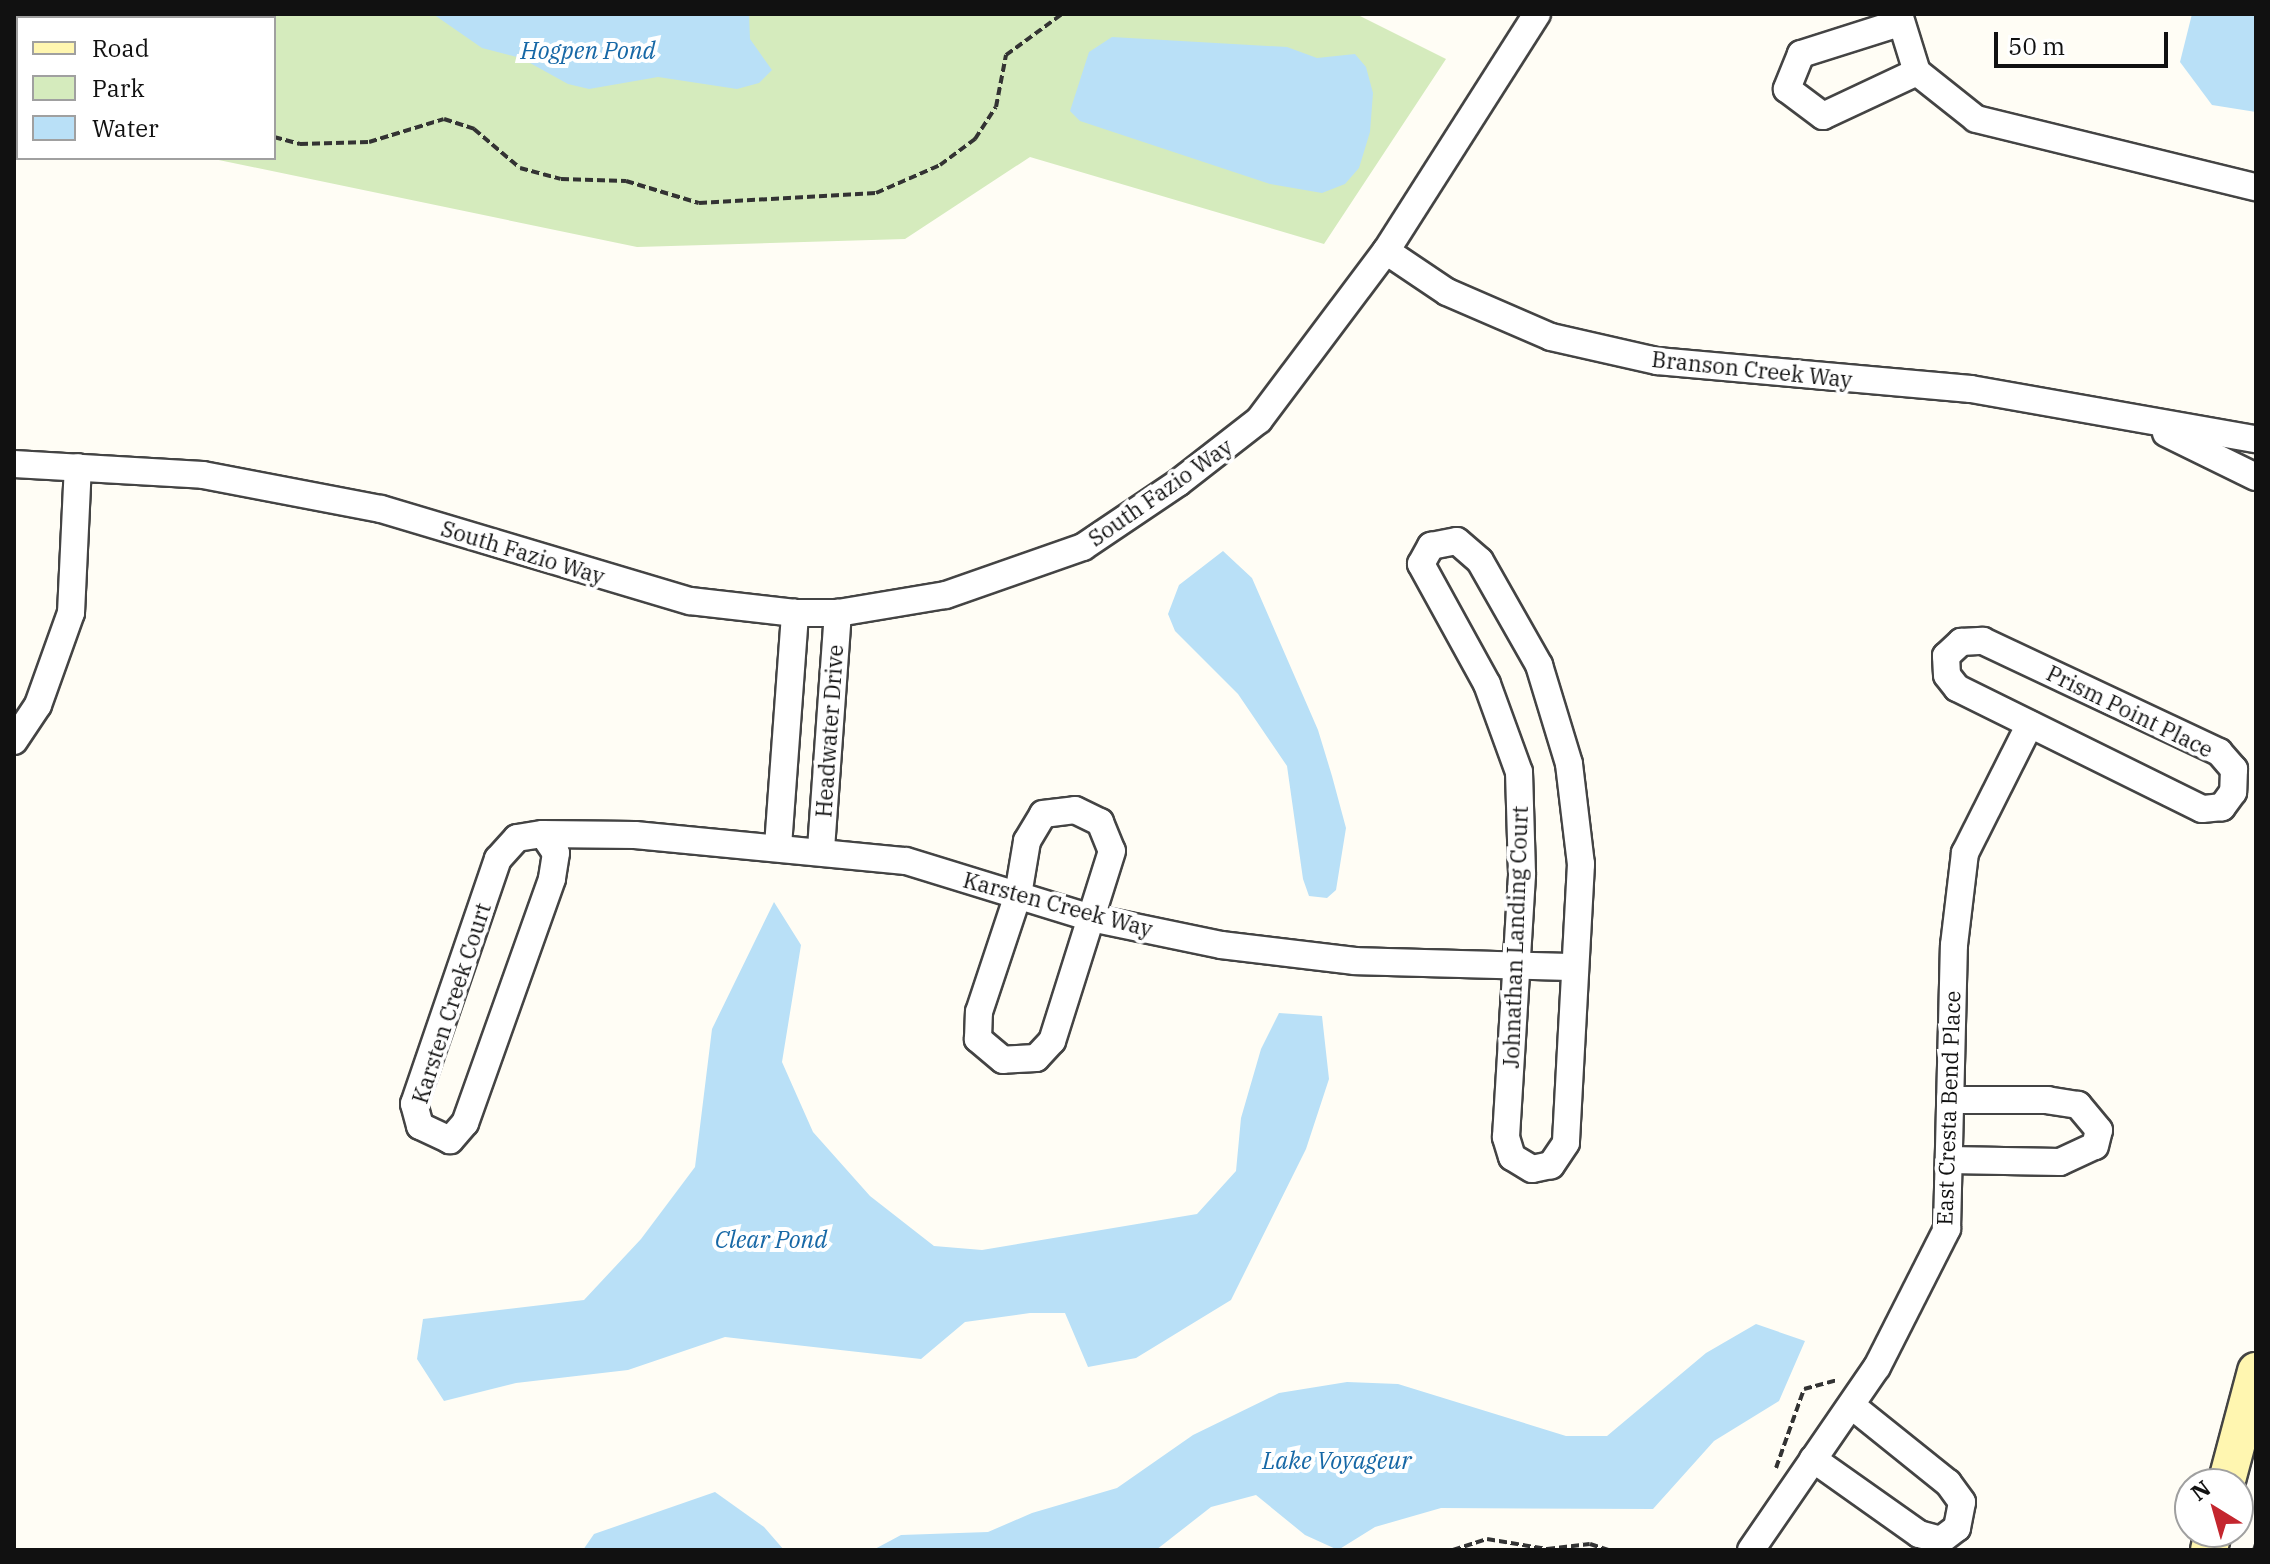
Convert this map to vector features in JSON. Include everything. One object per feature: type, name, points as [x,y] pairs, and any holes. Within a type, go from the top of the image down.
[{"type":"main road","points":[[2230,1468],[2256,1371]]},
{"type":"street","name":"South Fazio Way","points":[[14,464],[203,475],[381,509],[690,601],[795,613],[838,613],[946,595],[1083,547],[1259,420],[1386,251],[1537,14]]},
{"type":"street","points":[[1917,72],[1823,116],[1787,89],[1801,54],[1899,19],[1917,72],[1976,119],[2256,187]]},
{"type":"street","name":"Branson Creek Way","points":[[1386,251],[1447,292],[1551,337],[1642,358],[1971,389],[2138,422],[2256,439]]},
{"type":"street","name":"Branson Creek Way","points":[[2138,422],[2213,452],[2256,477]]},
{"type":"street","points":[[14,741],[38,705],[71,613],[78,467]]},
{"type":"street","name":"Johnathan Landing Court","points":[[1457,541],[1480,561],[1539,665],[1569,764],[1579,850],[1575,967],[1566,1143],[1551,1165],[1532,1169],[1512,1157],[1506,1137],[1518,965],[1519,772],[1487,684],[1421,564],[1431,546],[1457,541]]},
{"type":"street","name":"Headwater Drive","points":[[778,846],[795,613]]},
{"type":"street","name":"Headwater Drive","points":[[821,849],[838,613]]},
{"type":"street","name":"Prism Point Place","points":[[1983,641],[2219,752],[2234,769],[2233,792],[2222,807],[2202,809],[2030,724],[1957,688],[1947,675],[1946,656],[1961,642],[1983,641]]},
{"type":"street","name":"East Cresta Bend Place","points":[[1751,1550],[1855,1398],[1947,1229],[1954,945],[1965,853],[2030,724]]},
{"type":"street","points":[[1075,810],[1100,822],[1112,851],[1091,918],[1052,1041],[1036,1058],[1003,1060],[978,1039],[979,1012],[1018,895],[1027,841],[1043,814],[1075,810]]},
{"type":"street","name":"Karsten Creek Way","points":[[543,834],[821,849],[906,861],[1091,918],[1221,945],[1340,959],[1575,967]]},
{"type":"street","name":"Karsten Creek Court","points":[[543,834],[556,853],[552,879],[465,1123],[450,1140],[420,1126],[414,1104],[498,859],[517,838],[543,834]]},
{"type":"street","points":[[1949,1160],[2060,1162],[2095,1146],[2099,1130],[2078,1105],[2048,1100],[1950,1100]]},
{"type":"street","points":[[1813,1459],[1919,1534],[1941,1540],[1957,1528],[1962,1502],[1948,1483],[1855,1398]]},
{"type":"path","points":[[276,138],[300,144],[369,142],[444,119],[474,129],[520,168],[561,179],[626,181],[699,203],[876,193],[940,165],[975,139],[996,107],[1006,55],[1062,14]]},
{"type":"path","points":[[1772,1480],[1804,1389],[1829,1379],[1849,1382],[1855,1398]]},
{"type":"path","points":[[1453,1550],[1487,1539],[1547,1549],[1590,1544],[1609,1550]]},
{"type":"green space","points":[[14,14],[1356,14],[1446,59],[1324,244],[1030,157],[905,239],[637,247],[219,160],[276,160],[276,16],[16,16],[14,116]]},
{"type":"water","name":"Hogpen Pond","points":[[433,14],[749,14],[750,39],[772,70],[759,83],[737,89],[658,77],[589,89],[568,84],[521,58],[482,48]]},
{"type":"water","points":[[2192,14],[2256,14],[2256,112],[2212,105],[2180,62]]},
{"type":"water","points":[[1112,37],[1287,47],[1317,58],[1355,54],[1366,67],[1373,93],[1370,132],[1359,168],[1345,184],[1322,193],[1270,184],[1080,121],[1070,111],[1089,52]]},
{"type":"water","points":[[1223,551],[1252,578],[1318,730],[1332,776],[1346,828],[1336,890],[1327,898],[1309,896],[1303,879],[1287,766],[1238,694],[1175,631],[1168,614],[1179,585]]},
{"type":"water","name":"Clear Pond","points":[[774,902],[801,945],[782,1062],[813,1132],[870,1196],[934,1246],[982,1250],[1197,1214],[1236,1171],[1241,1118],[1261,1049],[1279,1013],[1322,1016],[1329,1079],[1306,1149],[1231,1300],[1136,1358],[1088,1367],[1065,1313],[1030,1313],[965,1322],[921,1359],[725,1337],[628,1370],[516,1383],[444,1401],[417,1359],[423,1319],[584,1300],[641,1239],[695,1167],[712,1029]]},
{"type":"water","name":"Lake Voyageur","points":[[1756,1324],[1805,1341],[1779,1401],[1714,1441],[1653,1509],[1441,1508],[1375,1527],[1338,1550],[1305,1535],[1256,1495],[1211,1507],[1156,1550],[873,1550],[901,1535],[988,1532],[1032,1513],[1117,1488],[1193,1435],[1279,1393],[1347,1382],[1398,1384],[1566,1436],[1607,1436],[1706,1353]]},
{"type":"water","points":[[715,1492],[764,1527],[784,1550],[583,1550],[594,1534]]}]
